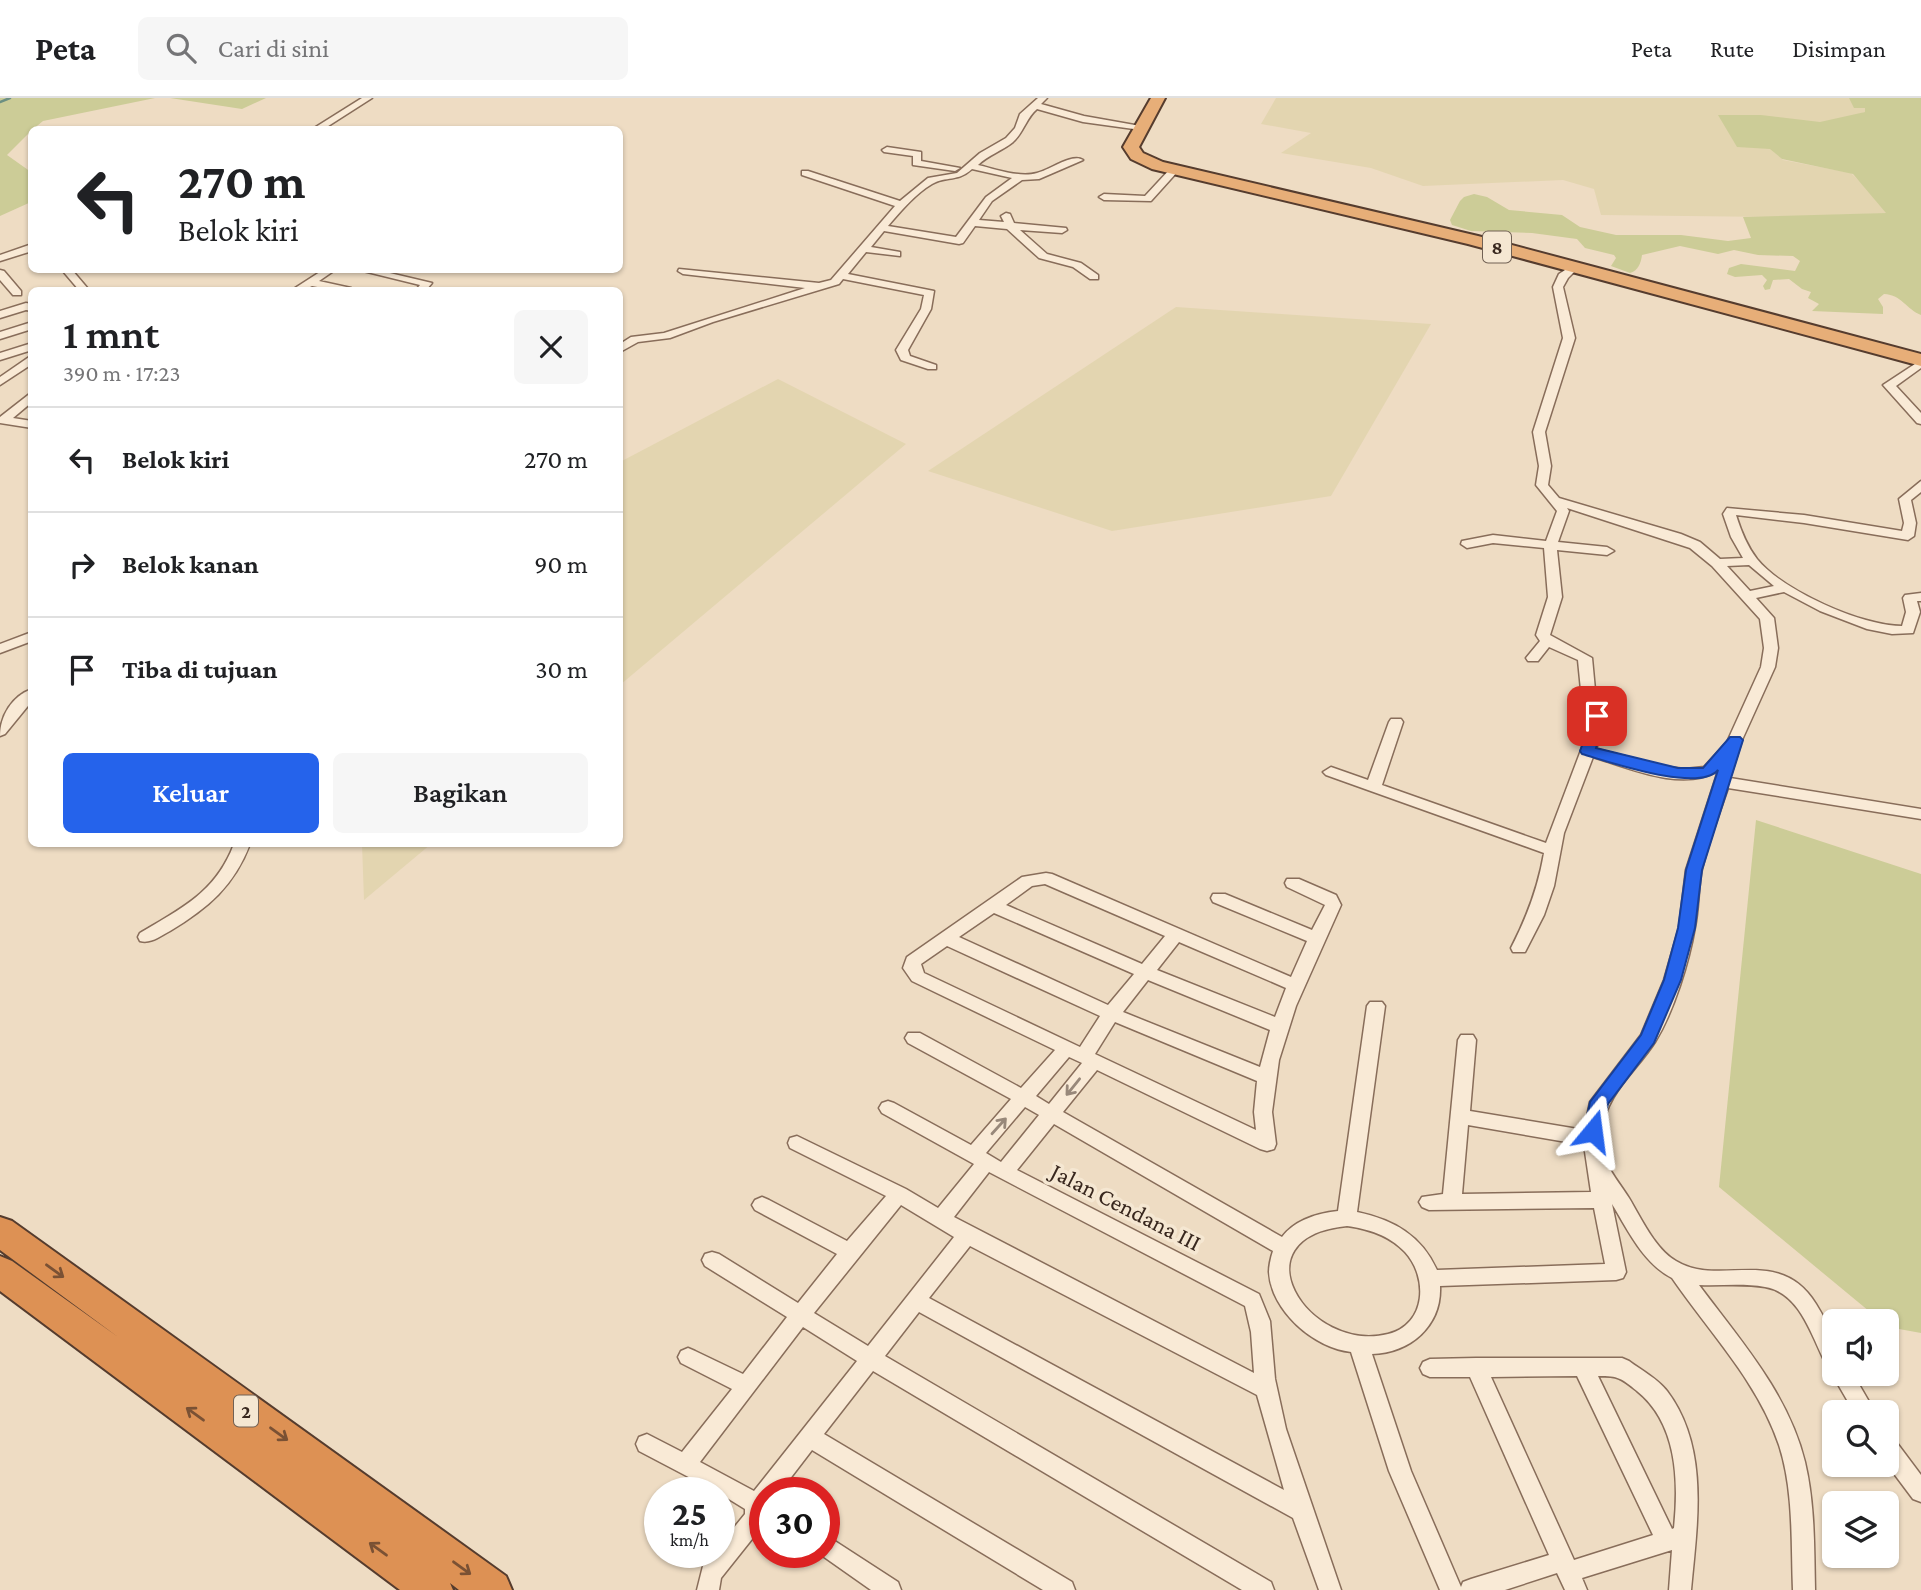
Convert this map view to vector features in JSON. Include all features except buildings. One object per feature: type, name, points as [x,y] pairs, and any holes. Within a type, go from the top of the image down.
[{"type":"highway","name":"8","points":[[1157,98],[1132,144],[1132,151],[1149,163],[1460,237],[1921,361]]},
{"type":"highway","name":"2","points":[[0,1231],[492,1590]]},
{"type":"highway","name":"2","points":[[0,1270],[433,1590]]},
{"type":"street","points":[[322,126],[368,98]]},
{"type":"street","points":[[623,347],[635,339],[666,336],[752,306],[826,286],[842,276],[867,249],[901,205],[931,180],[960,175],[970,168],[1014,135],[1023,116],[1039,102],[1083,119],[1141,127]]},
{"type":"street","points":[[887,150],[918,154],[916,163],[970,168],[1020,177],[1036,177],[1078,160]]},
{"type":"street","points":[[1104,197],[1147,199],[1174,170]]},
{"type":"street","points":[[805,173],[901,205]]},
{"type":"street","points":[[883,228],[959,241],[975,223],[989,199],[1020,177]]},
{"type":"street","points":[[975,223],[1009,221],[1062,230]]},
{"type":"street","points":[[1009,221],[1043,256],[1077,265],[1094,277]]},
{"type":"street","points":[[867,249],[895,254]]},
{"type":"street","points":[[0,258],[28,250]]},
{"type":"street","points":[[0,267],[0,273],[17,293]]},
{"type":"street","points":[[1519,947],[1536,915],[1546,886],[1556,833],[1597,722],[1588,690],[1586,661],[1580,654],[1547,641],[1543,635],[1555,595],[1550,544],[1563,514],[1557,501],[1542,485],[1545,467],[1539,435],[1569,338],[1558,286],[1563,276],[1574,267]]},
{"type":"street","points":[[683,271],[826,286]]},
{"type":"street","points":[[70,273],[81,287]]},
{"type":"street","points":[[302,287],[325,273]]},
{"type":"street","points":[[379,273],[427,283],[424,287]]},
{"type":"street","points":[[842,276],[930,293],[926,309],[902,350],[905,358],[932,367]]},
{"type":"street","points":[[309,282],[333,287]]},
{"type":"street","points":[[0,315],[28,307]]},
{"type":"street","points":[[0,336],[28,326]]},
{"type":"street","points":[[0,357],[28,347]]},
{"type":"street","points":[[0,382],[28,361]]},
{"type":"street","points":[[1921,361],[1889,385],[1921,420]]},
{"type":"street","points":[[28,399],[5,420],[28,424]]},
{"type":"street","points":[[1921,485],[1905,499],[1910,523],[1908,536],[1804,519],[1731,512],[1729,514],[1737,537],[1761,571],[1785,588],[1849,617],[1902,631],[1908,630],[1913,612],[1910,598],[1921,597]]},
{"type":"street","points":[[1430,1278],[1616,1272],[1594,1149],[1600,1102],[1648,1038],[1673,980],[1687,928],[1694,870],[1735,740],[1768,667],[1771,648],[1766,618],[1717,563],[1695,545],[1557,501]]},
{"type":"street","points":[[1467,544],[1487,539],[1606,551]]},
{"type":"street","points":[[1717,563],[1752,561]]},
{"type":"street","points":[[1748,596],[1785,588]]},
{"type":"street","points":[[0,649],[28,638]]},
{"type":"street","points":[[1533,658],[1547,641]]},
{"type":"street","points":[[1,728],[28,696]]},
{"type":"street","points":[[1373,788],[1396,722]]},
{"type":"street","points":[[1587,751],[1678,773],[1698,775],[1709,771],[1735,740]]},
{"type":"street","points":[[1331,772],[1553,851]]},
{"type":"street","points":[[1723,782],[1921,814]]},
{"type":"street","points":[[146,937],[204,903],[219,890],[233,869],[241,847]]},
{"type":"street","points":[[1293,883],[1333,901],[1315,938],[1297,986],[1281,1027],[1266,1077],[1263,1114],[1267,1144],[912,973],[911,968],[913,961],[1028,881],[1046,878],[1297,986]]},
{"type":"street","points":[[1219,898],[1315,938]]},
{"type":"street","points":[[994,906],[1281,1027]]},
{"type":"street","points":[[1004,1172],[1052,1114],[1089,1058],[1111,1014],[1143,971],[1177,933]]},
{"type":"street","points":[[947,939],[1111,1014],[1266,1077]]},
{"type":"street","points":[[1348,1218],[1376,1006]]},
{"type":"street","points":[[914,1038],[1285,1248]]},
{"type":"street","points":[[1452,1201],[1468,1040]]},
{"type":"street","points":[[941,1219],[979,1159],[1024,1098],[1067,1048]]},
{"type":"street","name":"Jalan Cendana III","points":[[888,1108],[979,1159],[1244,1295],[1256,1308],[1266,1390]]},
{"type":"street","points":[[1460,1116],[1594,1149],[1659,1259],[1668,1267],[1700,1276],[1766,1280],[1793,1291],[1806,1307],[1822,1337]]},
{"type":"street","points":[[797,1143],[899,1194],[967,1235],[1266,1390],[1315,1556],[1330,1590]]},
{"type":"street","points":[[686,1464],[850,1252],[899,1194]]},
{"type":"street","points":[[1429,1202],[1603,1200]]},
{"type":"street","points":[[762,1205],[850,1252]]},
{"type":"street","points":[[1348,1218],[1375,1223],[1400,1236],[1419,1255],[1430,1278],[1432,1299],[1424,1319],[1408,1335],[1385,1344],[1359,1346],[1329,1338],[1303,1321],[1285,1298],[1279,1273],[1285,1248],[1299,1232],[1321,1221],[1348,1218]]},
{"type":"street","points":[[781,1477],[967,1235]]},
{"type":"street","points":[[712,1260],[871,1359],[1264,1590]]},
{"type":"street","points":[[1678,1271],[1765,1393],[1781,1423],[1790,1448],[1799,1491],[1804,1590]]},
{"type":"street","points":[[916,1301],[1302,1511]]},
{"type":"street","points":[[1359,1346],[1400,1471],[1451,1590]]},
{"type":"street","points":[[688,1357],[746,1387]]},
{"type":"street","points":[[1476,1367],[1568,1580]]},
{"type":"street","points":[[1583,1367],[1676,1538]]},
{"type":"street","points":[[1430,1368],[1622,1367],[1659,1396],[1678,1431],[1686,1471],[1676,1538],[1680,1590]]},
{"type":"street","points":[[810,1437],[1064,1590]]},
{"type":"street","points":[[647,1444],[749,1494]]},
{"type":"street","points":[[1899,1463],[1921,1492]]},
{"type":"street","points":[[708,1590],[711,1574],[749,1526]]},
{"type":"street","points":[[1471,1590],[1568,1580],[1676,1538]]},
{"type":"street","points":[[840,1555],[890,1590]]},
{"type":"shaded area","points":[[1276,98],[1857,98],[1868,111],[1825,125],[1774,152],[1783,160],[1851,173],[1888,209],[1896,213],[1772,217],[1601,215],[1594,189],[1563,180],[1423,186],[1371,168],[1281,153],[1311,133],[1261,124]]},
{"type":"shaded area","points":[[1176,307],[1431,324],[1331,496],[1112,531],[928,471]]},
{"type":"shaded area","points":[[778,379],[906,444],[623,682],[623,460]]},
{"type":"shaded area","points":[[362,847],[427,847],[364,900]]},
{"type":"green space","points":[[0,98],[155,98],[28,126],[28,134],[7,155],[28,170],[28,203],[0,216]]},
{"type":"green space","points":[[170,98],[266,98],[242,109]]},
{"type":"green space","points":[[1849,98],[1921,98],[1921,315],[1895,297],[1884,294],[1878,299],[1883,307],[1883,314],[1812,311],[1819,304],[1808,298],[1811,292],[1789,279],[1773,280],[1770,289],[1765,290],[1763,286],[1767,280],[1762,275],[1735,277],[1727,274],[1729,268],[1741,264],[1795,271],[1800,261],[1793,256],[1758,255],[1734,250],[1718,254],[1680,246],[1642,255],[1639,266],[1630,273],[1611,266],[1616,258],[1614,255],[1585,248],[1577,239],[1532,233],[1471,231],[1452,225],[1450,220],[1460,201],[1474,194],[1487,197],[1509,210],[1562,215],[1580,227],[1616,235],[1681,235],[1728,241],[1751,238],[1743,217],[1886,213],[1853,174],[1782,159],[1770,149],[1737,147],[1718,115],[1761,115],[1820,122],[1865,112],[1865,108],[1854,108]]},
{"type":"green space","points":[[1756,820],[1921,874],[1921,1333],[1899,1329],[1899,1309],[1866,1309],[1719,1187]]},
{"type":"waterway","points":[[0,102],[10,98]]},
{"type":"route","points":[[1593,1131],[1600,1102],[1613,1081],[1648,1038],[1673,980],[1687,928],[1691,881],[1735,740],[1709,771],[1698,775],[1678,773],[1587,751],[1597,716]]}]
